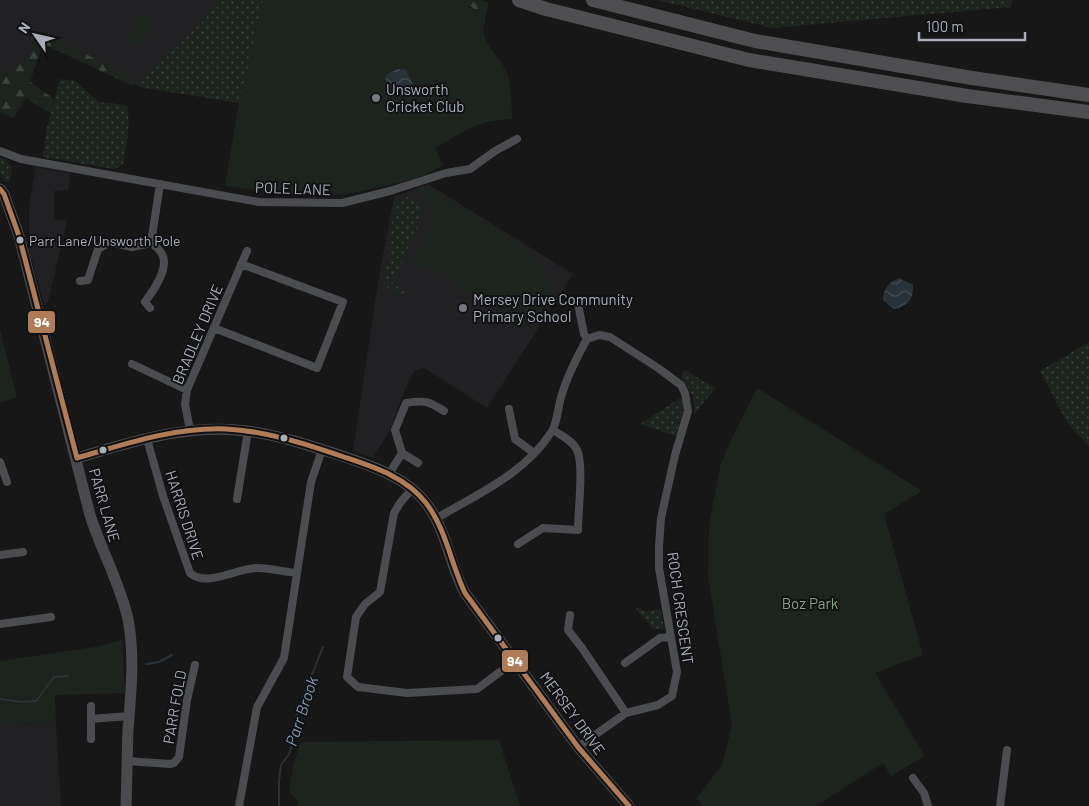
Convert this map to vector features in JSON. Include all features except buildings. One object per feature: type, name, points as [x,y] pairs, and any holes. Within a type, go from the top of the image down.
[{"type":"highway","points":[[519,0],[546,9],[749,60],[967,96],[1089,112]]},
{"type":"highway","points":[[593,0],[754,41],[1062,92],[1089,93]]},
{"type":"street","name":"POLE LANE","points":[[0,151],[21,159],[259,202],[342,203],[390,191],[446,173],[470,169],[495,151],[517,139]]},
{"type":"street","points":[[151,243],[160,184]]},
{"type":"street","name":"PARR LANE","points":[[0,189],[7,201],[19,236],[97,538],[118,585],[127,618],[133,656],[126,761],[126,806]]},
{"type":"street","points":[[80,280],[88,280],[98,249],[110,242],[132,247],[151,243]]},
{"type":"street","points":[[150,308],[146,302],[162,276],[164,260],[161,251],[151,243]]},
{"type":"street","name":"BRADLEY DRIVE","points":[[190,430],[185,404],[187,390],[246,251]]},
{"type":"street","points":[[214,328],[317,368],[343,302],[241,264]]},
{"type":"street","points":[[437,518],[501,481],[534,453],[553,430],[569,371],[588,339],[584,334],[579,309]]},
{"type":"street","name":"ROCH CRESCENT","points":[[578,747],[626,713],[658,705],[672,696],[677,672],[659,568],[659,547],[662,518],[673,464],[688,412],[685,393],[681,385],[676,381],[610,337],[599,335],[588,339]]},
{"type":"street","points":[[136,369],[187,390]]},
{"type":"street","points":[[418,463],[402,453],[395,430],[406,403],[429,402],[444,411]]},
{"type":"street","points":[[509,409],[515,439],[534,453]]},
{"type":"street","name":"MERSEY DRIVE","points":[[76,458],[147,439],[190,430],[219,429],[269,434],[368,465],[389,474],[412,489],[426,502],[444,532],[454,570],[465,593],[578,747],[626,805]]},
{"type":"street","points":[[518,544],[544,528],[578,530],[580,461],[577,449],[567,439],[553,430]]},
{"type":"street","points":[[237,499],[248,431]]},
{"type":"street","name":"HARRIS DRIVE","points":[[147,439],[163,496],[190,573],[198,579],[206,580],[252,569],[297,573]]},
{"type":"street","points":[[239,806],[257,707],[284,658],[311,482],[322,450]]},
{"type":"street","points":[[389,474],[402,453]]},
{"type":"street","points":[[0,462],[7,482]]},
{"type":"street","points":[[412,489],[400,502],[394,513],[380,592],[365,604],[356,617],[347,677],[358,687],[407,693],[477,689],[516,660]]},
{"type":"street","points":[[0,556],[23,552]]},
{"type":"street","points":[[570,615],[568,630],[626,713]]},
{"type":"street","points":[[0,624],[51,617]]},
{"type":"street","points":[[625,663],[660,638],[670,636]]},
{"type":"street","name":"PARR FOLD","points":[[126,761],[170,764],[174,763],[179,757],[187,700],[195,665]]},
{"type":"street","points":[[91,706],[91,739]]},
{"type":"street","points":[[91,719],[129,716]]},
{"type":"street","points":[[1000,806],[1007,750]]},
{"type":"street","points":[[913,778],[924,793],[928,806]]},
{"type":"shaded area","points":[[0,0],[263,0],[240,103],[139,87],[121,76],[36,37],[24,82],[0,86]]},
{"type":"shaded area","points":[[36,167],[71,173],[68,190],[54,191],[54,219],[67,221],[48,302],[44,305],[29,249],[29,205]]},
{"type":"shaded area","name":"Mersey Drive Community Primary School","points":[[428,184],[573,274],[487,408],[424,368],[415,370],[406,387],[390,430],[373,458],[353,451],[378,282],[394,197]]},
{"type":"shaded area","points":[[56,724],[61,806],[0,806],[0,725]]},
{"type":"green space","points":[[216,0],[263,0],[240,103],[139,87],[138,85],[203,21]]},
{"type":"green space","name":"Unsworth Cricket Club","points":[[263,0],[457,0],[464,2],[485,22],[484,36],[507,73],[512,119],[474,126],[435,148],[443,165],[427,174],[407,181],[343,195],[293,195],[225,186],[239,103]]},
{"type":"green space","points":[[449,0],[481,0],[489,3],[483,25],[472,7]]},
{"type":"green space","points":[[657,0],[1012,0],[1011,7],[772,28]]},
{"type":"green space","points":[[135,14],[151,18],[144,47],[128,43]]},
{"type":"green space","points":[[36,34],[62,41],[135,78],[133,86],[43,44],[30,82],[54,99],[51,113],[26,98],[13,118],[0,112],[0,77],[30,58]]},
{"type":"green space","points":[[60,79],[75,81],[99,102],[126,105],[128,126],[123,165],[114,169],[43,157],[46,132]]},
{"type":"green space","points":[[0,158],[5,159],[12,167],[10,183],[5,182],[0,173]]},
{"type":"green space","points":[[428,187],[534,253],[553,290],[542,313],[534,323],[523,327],[456,287],[459,280],[421,264],[419,267],[413,264],[421,247],[424,247],[425,238],[429,237],[427,234],[433,216],[429,200],[416,192]]},
{"type":"green space","points":[[411,197],[421,207],[421,215],[419,222],[415,223],[418,226],[392,283],[404,291],[403,298],[384,285],[388,271],[385,269],[391,259],[387,255],[396,199]]},
{"type":"green space","points":[[0,329],[17,397],[0,403]]},
{"type":"green space","points":[[1089,342],[1089,446],[1068,424],[1040,371]]},
{"type":"green space","points":[[685,370],[715,388],[694,415],[693,396],[681,376]]},
{"type":"green space","name":"Boz Park","points":[[757,388],[922,491],[884,514],[923,655],[875,673],[925,756],[891,776],[883,763],[816,806],[704,806],[696,799],[722,765],[732,725],[708,576],[709,524],[720,467]]},
{"type":"green space","points":[[680,398],[683,411],[675,436],[640,424]]},
{"type":"green space","points":[[634,607],[646,611],[661,609],[664,629],[653,629]]},
{"type":"green space","points":[[122,640],[125,693],[55,695],[56,724],[0,725],[0,661],[95,647]]},
{"type":"green space","points":[[499,740],[520,806],[298,806],[297,799],[289,793],[293,767],[300,742]]},
{"type":"water","points":[[398,69],[406,70],[413,84],[407,90],[400,92],[393,90],[387,85],[385,77]]},
{"type":"water","points":[[899,278],[913,285],[913,290],[909,302],[894,309],[883,300],[883,296],[887,286]]},
{"type":"waterway","name":"Parr Brook","points":[[279,806],[281,765],[289,754],[297,712],[323,647]]},
{"type":"waterway","name":"Parr Brook","points":[[146,664],[159,662],[172,655]]},
{"type":"waterway","name":"Parr Brook","points":[[0,699],[22,702],[36,701],[54,677],[68,676]]},
{"type":"transit line","name":"94","points":[[0,189],[4,194],[19,236],[77,458]]},
{"type":"transit line","name":"94","points":[[77,458],[132,442],[169,434],[207,429],[241,430],[301,443],[367,465],[389,474],[409,486],[426,503],[439,524],[465,593],[578,747],[629,806]]},
{"type":"place","name":"Unsworth Cricket Club","points":[[376,98]]},
{"type":"place","name":"Parr Lane/Unsworth Pole","points":[[20,240]]},
{"type":"place","name":"Mersey Drive Community Primary School","points":[[463,308]]}]
